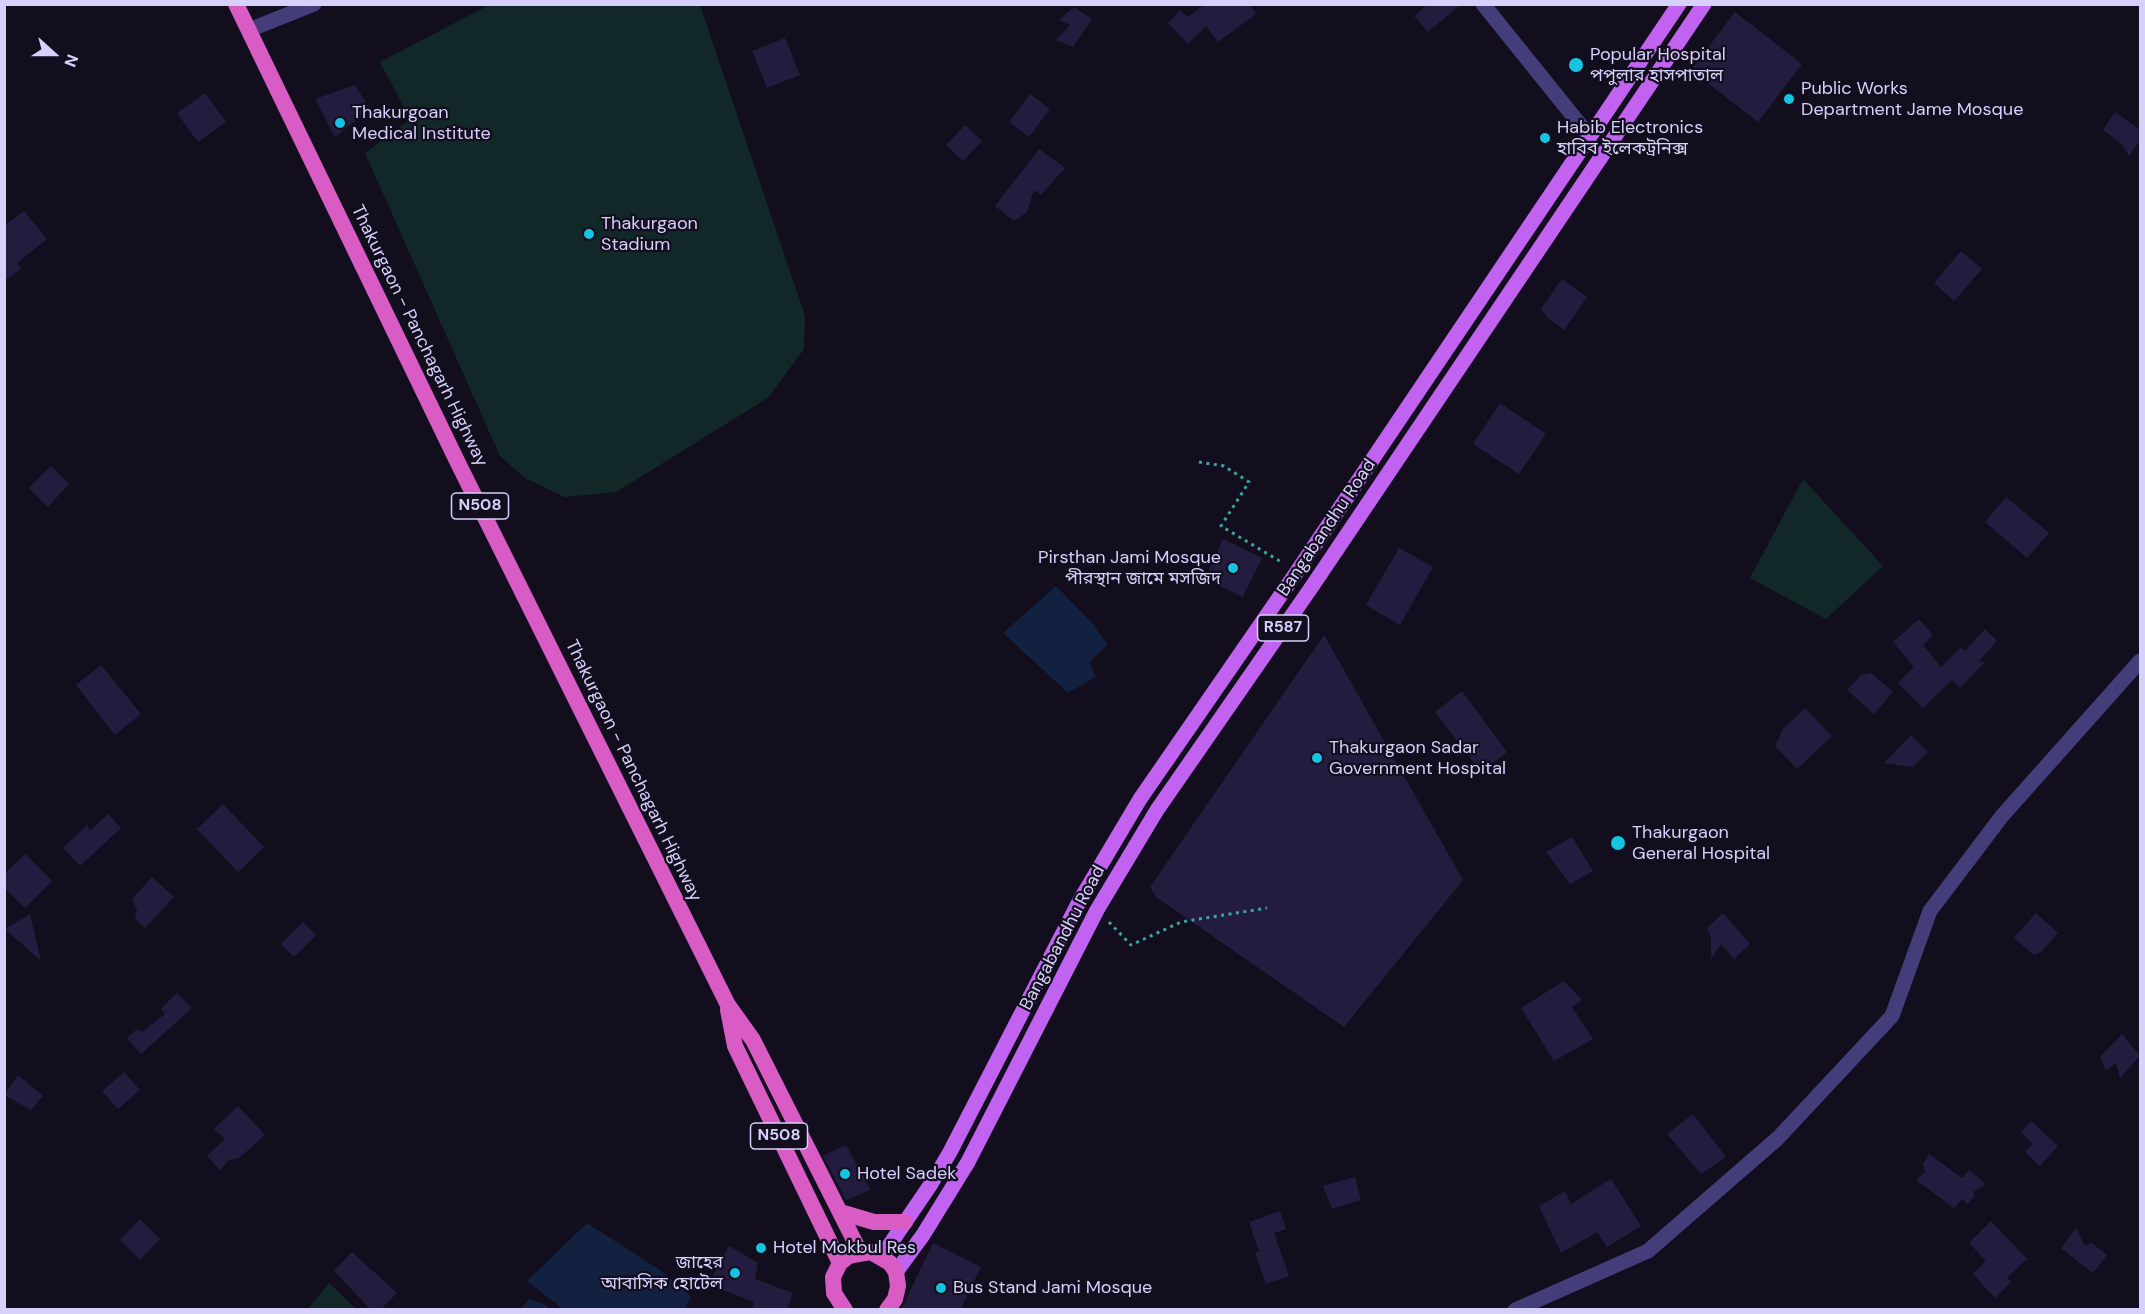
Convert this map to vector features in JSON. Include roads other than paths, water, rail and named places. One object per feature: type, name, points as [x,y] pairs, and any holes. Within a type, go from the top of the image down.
[{"type":"highway","name":"Thakurgaon - Panchagarh Highway","points":[[236,4],[458,462],[728,1005],[753,1040],[860,1252]]},
{"type":"highway","name":"Thakurgaon - Panchagarh Highway","points":[[728,1005],[735,1046],[840,1263]]},
{"type":"highway","points":[[840,1212],[874,1222],[906,1222]]},
{"type":"highway","points":[[845,1310],[834,1293],[833,1277],[840,1263],[860,1252],[882,1256],[896,1272],[898,1286],[895,1299],[886,1310]]},
{"type":"main road","name":"Bangabandhu Road","points":[[882,1256],[950,1152],[1080,900],[1140,799],[1296,573],[1679,4]]},
{"type":"main road","name":"Bangabandhu Road","points":[[896,1272],[968,1162],[1098,910],[1157,810],[1313,585],[1704,4]]},
{"type":"street","points":[[249,30],[314,4]]},
{"type":"street","points":[[1483,4],[1590,137]]},
{"type":"street","points":[[1515,1310],[1648,1251],[1778,1138],[1892,1016],[1930,911],[2002,816],[2140,661]]},
{"type":"water","points":[[1056,586],[1093,624],[1108,645],[1089,662],[1096,677],[1068,693],[1003,633]]},
{"type":"water","points":[[587,1223],[666,1274],[691,1297],[685,1309],[563,1309],[527,1281]]},
{"type":"water","points":[[529,1299],[544,1304],[550,1309],[520,1309]]},
{"type":"place","name":"Popular Hospital পপুলার হাসপাতাল","points":[[1576,65]]},
{"type":"place","name":"Public Works Department Jame Mosque","points":[[1789,99]]},
{"type":"place","name":"Thakurgoan Medical Institute","points":[[340,123]]},
{"type":"place","name":"Habib Electronics হাবিব ইলেকট্রনিক্স","points":[[1545,138]]},
{"type":"place","name":"Thakurgaon Stadium","points":[[589,234]]},
{"type":"place","name":"Pirsthan Jami Mosque পীরস্থান জামে মসজিদ","points":[[1233,568]]},
{"type":"place","name":"Thakurgaon Sadar Government Hospital","points":[[1317,758]]},
{"type":"place","name":"Thakurgaon General Hospital","points":[[1618,843]]},
{"type":"place","name":"Hotel Sadek","points":[[845,1174]]},
{"type":"place","name":"Hotel Mokbul Res","points":[[761,1248]]},
{"type":"place","name":"জাহের আবাসিক হোটেল","points":[[735,1273]]},
{"type":"place","name":"Bus Stand Jami Mosque","points":[[941,1288]]}]
